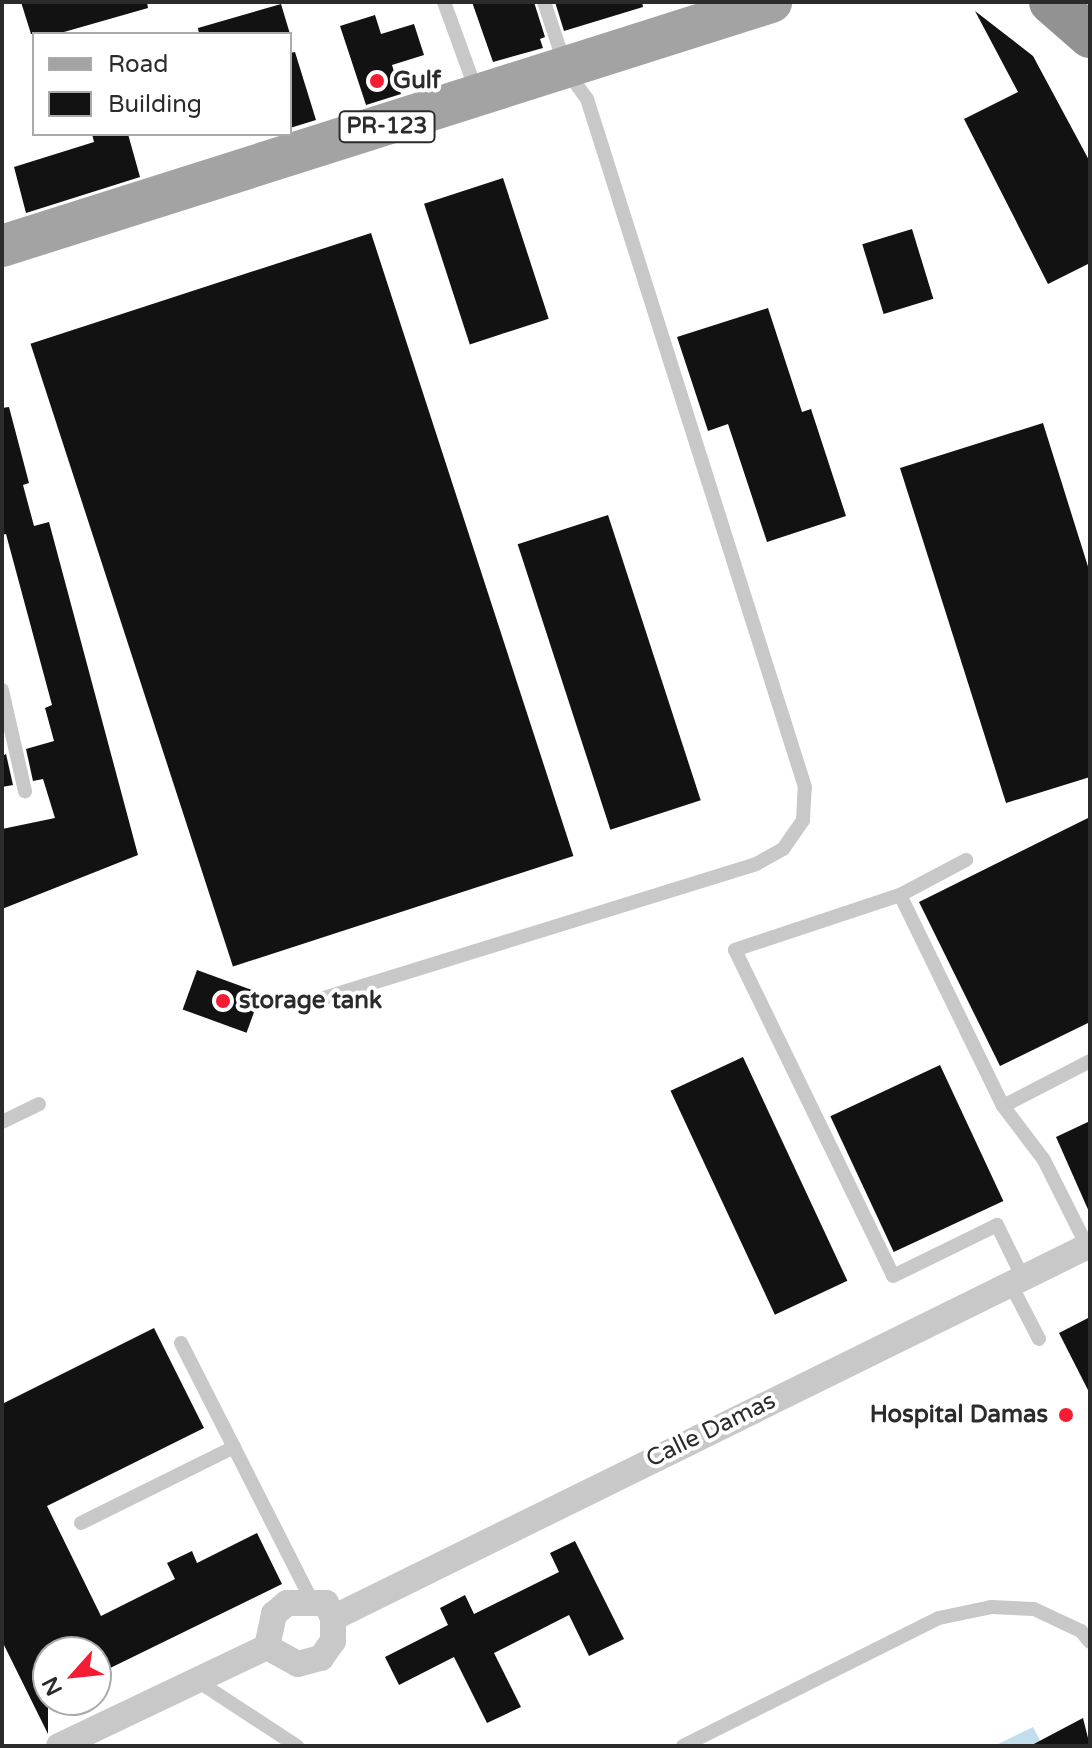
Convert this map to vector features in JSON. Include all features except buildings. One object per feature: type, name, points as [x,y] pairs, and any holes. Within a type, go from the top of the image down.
[{"type":"highway","points":[[1051,2],[1090,36]]},
{"type":"highway","points":[[1076,2],[1090,29]]},
{"type":"main road","name":"PR-123","points":[[2,246],[567,71],[771,2]]},
{"type":"street","name":"Calle Damas","points":[[333,1618],[1088,1246]]},
{"type":"street","points":[[311,1599],[326,1603],[333,1618],[333,1641],[321,1658],[298,1664],[267,1647],[274,1614],[287,1603],[311,1599]]},
{"type":"street","points":[[59,1746],[267,1647]]},
{"type":"lane","points":[[444,2],[478,98]]},
{"type":"lane","points":[[298,1006],[756,864],[783,849],[803,820],[805,787],[796,757],[587,99],[567,71],[544,2]]},
{"type":"lane","points":[[2,690],[25,791]]},
{"type":"lane","points":[[966,860],[900,895],[735,950],[893,1276],[997,1225],[1039,1339]]},
{"type":"lane","points":[[900,895],[1003,1106],[1044,1160],[1088,1246]]},
{"type":"lane","points":[[1003,1106],[1090,1061]]},
{"type":"lane","points":[[2,1122],[39,1104]]},
{"type":"lane","points":[[181,1343],[311,1599]]},
{"type":"lane","points":[[81,1523],[234,1447]]},
{"type":"lane","points":[[683,1746],[939,1618],[991,1607],[1034,1609],[1081,1631],[1090,1642]]},
{"type":"lane","points":[[196,1680],[297,1746]]},
{"type":"water","points":[[1033,1727],[1043,1746],[994,1746]]},
{"type":"place","name":"Gulf","points":[[377,81]]},
{"type":"place","name":"storage tank","points":[[223,1001]]},
{"type":"place","name":"Hospital Damas","points":[[1066,1415]]}]
